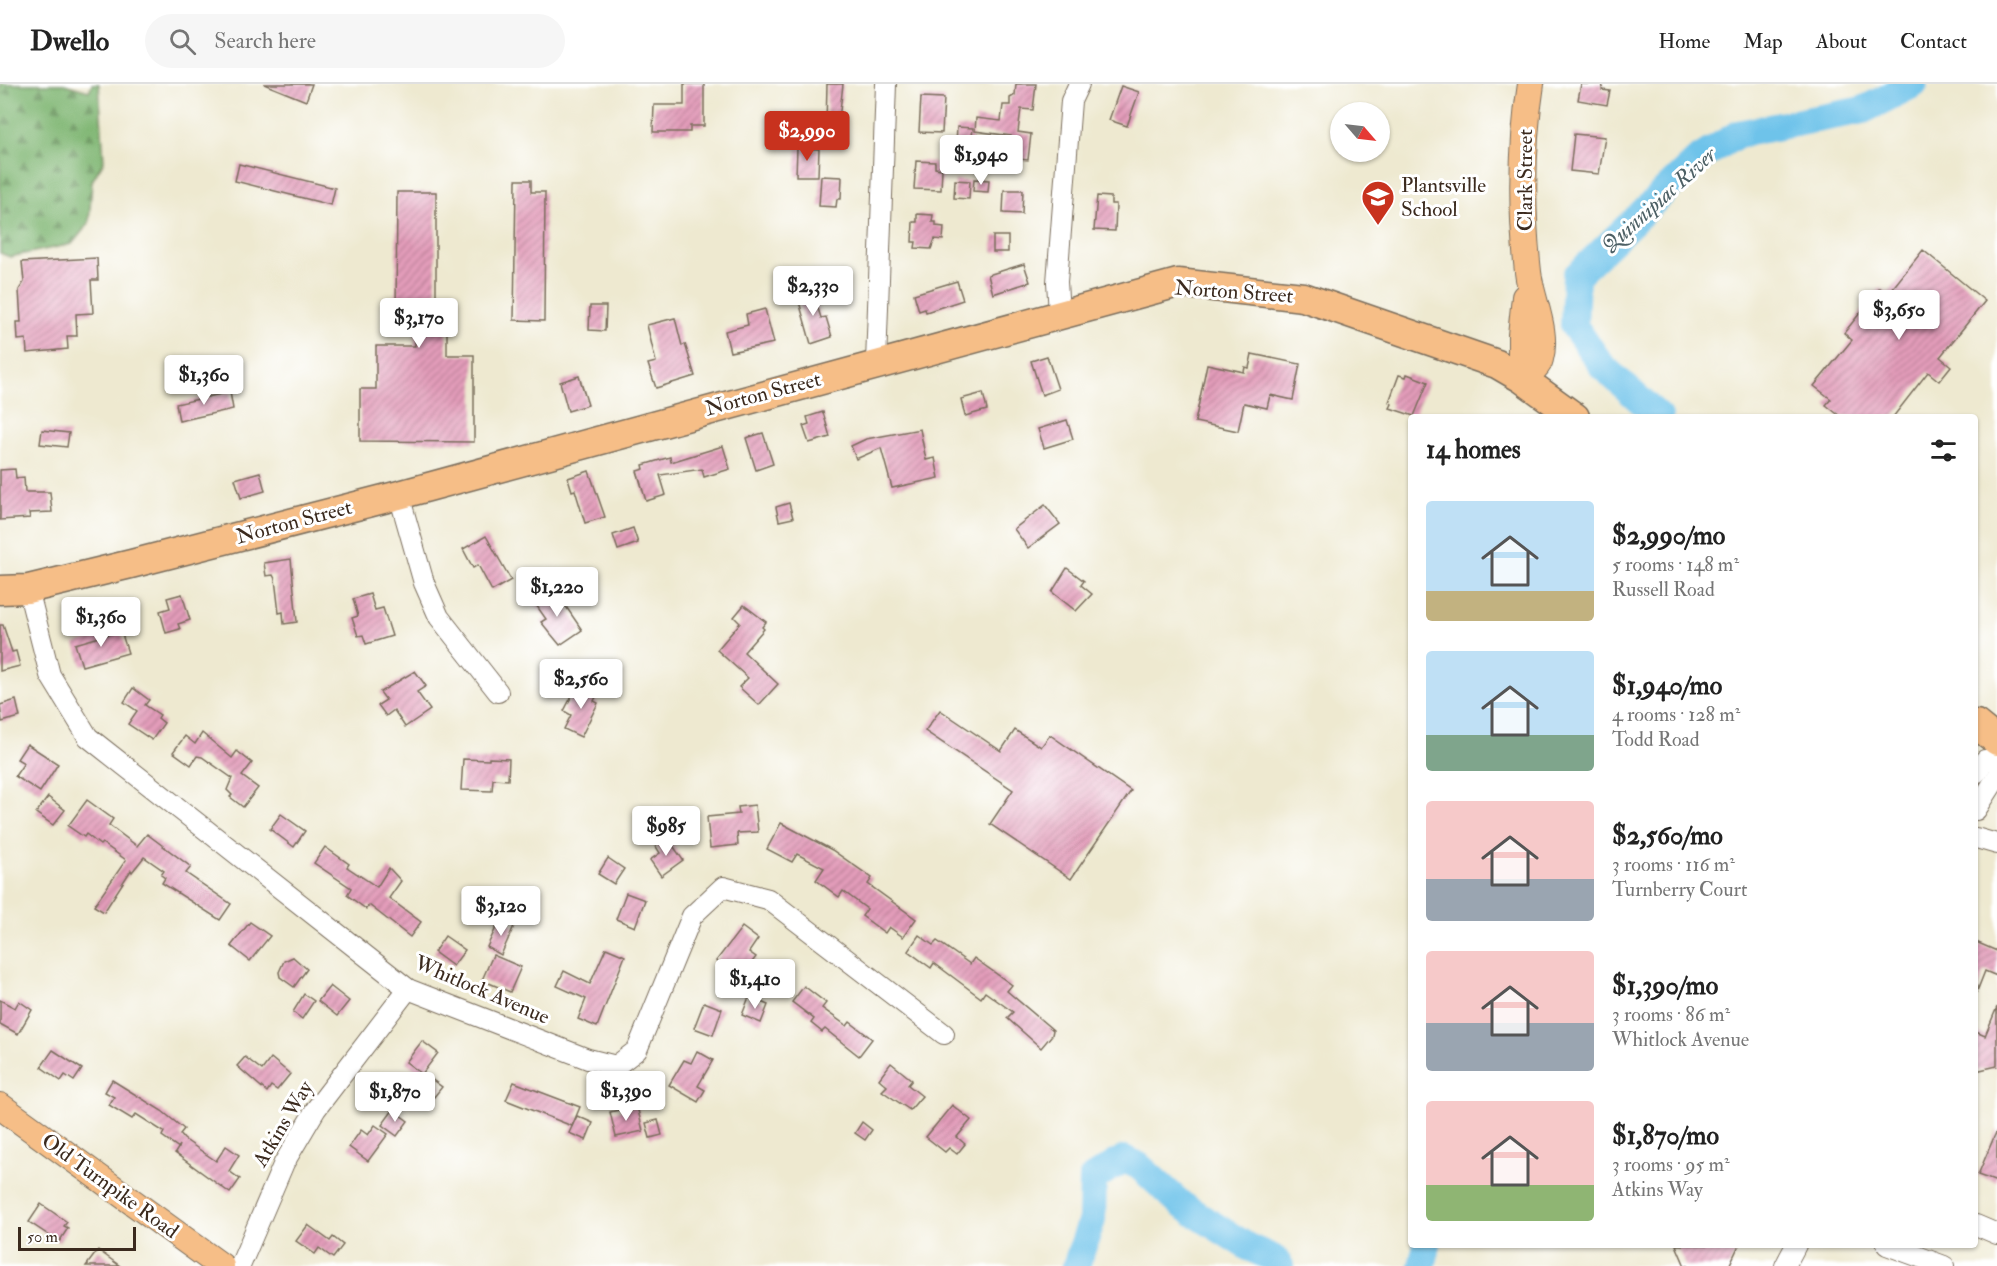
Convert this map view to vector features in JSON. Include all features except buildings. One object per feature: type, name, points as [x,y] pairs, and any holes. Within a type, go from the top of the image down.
[{"type":"highway","name":"Norton Street","points":[[28,589],[399,495],[876,363],[1178,283],[1303,297],[1497,364],[1521,378],[1571,414]]},
{"type":"highway","points":[[0,590],[28,589]]},
{"type":"highway","points":[[1978,726],[1997,741]]},
{"type":"main road","name":"Clark Street","points":[[1521,378],[1521,335],[1528,276],[1521,196],[1524,131],[1531,84]]},
{"type":"main road","name":"Norton Street","points":[[0,597],[28,589]]},
{"type":"main road","name":"Old Turnpike Road","points":[[0,1106],[221,1266]]},
{"type":"street","points":[[876,363],[886,84]]},
{"type":"street","points":[[1059,314],[1057,282],[1071,101],[1079,84]]},
{"type":"street","points":[[399,495],[424,583],[439,617],[498,692]]},
{"type":"street","name":"Whitlock Avenue","points":[[28,589],[50,675],[88,737],[408,989],[588,1059],[616,1066],[637,1050],[692,916],[723,887],[768,899],[944,1034]]},
{"type":"street","points":[[1978,770],[1985,760],[1997,760]]},
{"type":"street","points":[[1978,807],[1997,777]]},
{"type":"street","points":[[1978,839],[1997,844]]},
{"type":"street","name":"Atkins Way","points":[[240,1266],[284,1163],[310,1118],[408,989]]},
{"type":"street","points":[[1978,1226],[1997,1234]]},
{"type":"street","points":[[1785,1266],[1794,1248]]},
{"type":"street","points":[[1895,1248],[1944,1266]]},
{"type":"green space","points":[[0,84],[64,84],[89,91],[92,84],[99,84],[104,161],[92,181],[89,223],[72,244],[10,257],[0,253]]},
{"type":"waterway","name":"Quinnipiac River","points":[[1656,414],[1603,367],[1574,326],[1576,276],[1697,160],[1738,134],[1863,110],[1914,84]]},
{"type":"waterway","name":"Quinnipiac River","points":[[1076,1266],[1092,1220],[1093,1178],[1124,1159],[1139,1166],[1182,1205],[1248,1247],[1275,1259],[1280,1266]]},
{"type":"waterway","name":"Quinnipiac River","points":[[1422,1266],[1426,1248]]},
{"type":"place","name":"Plantsville School","points":[[1378,226]]}]
